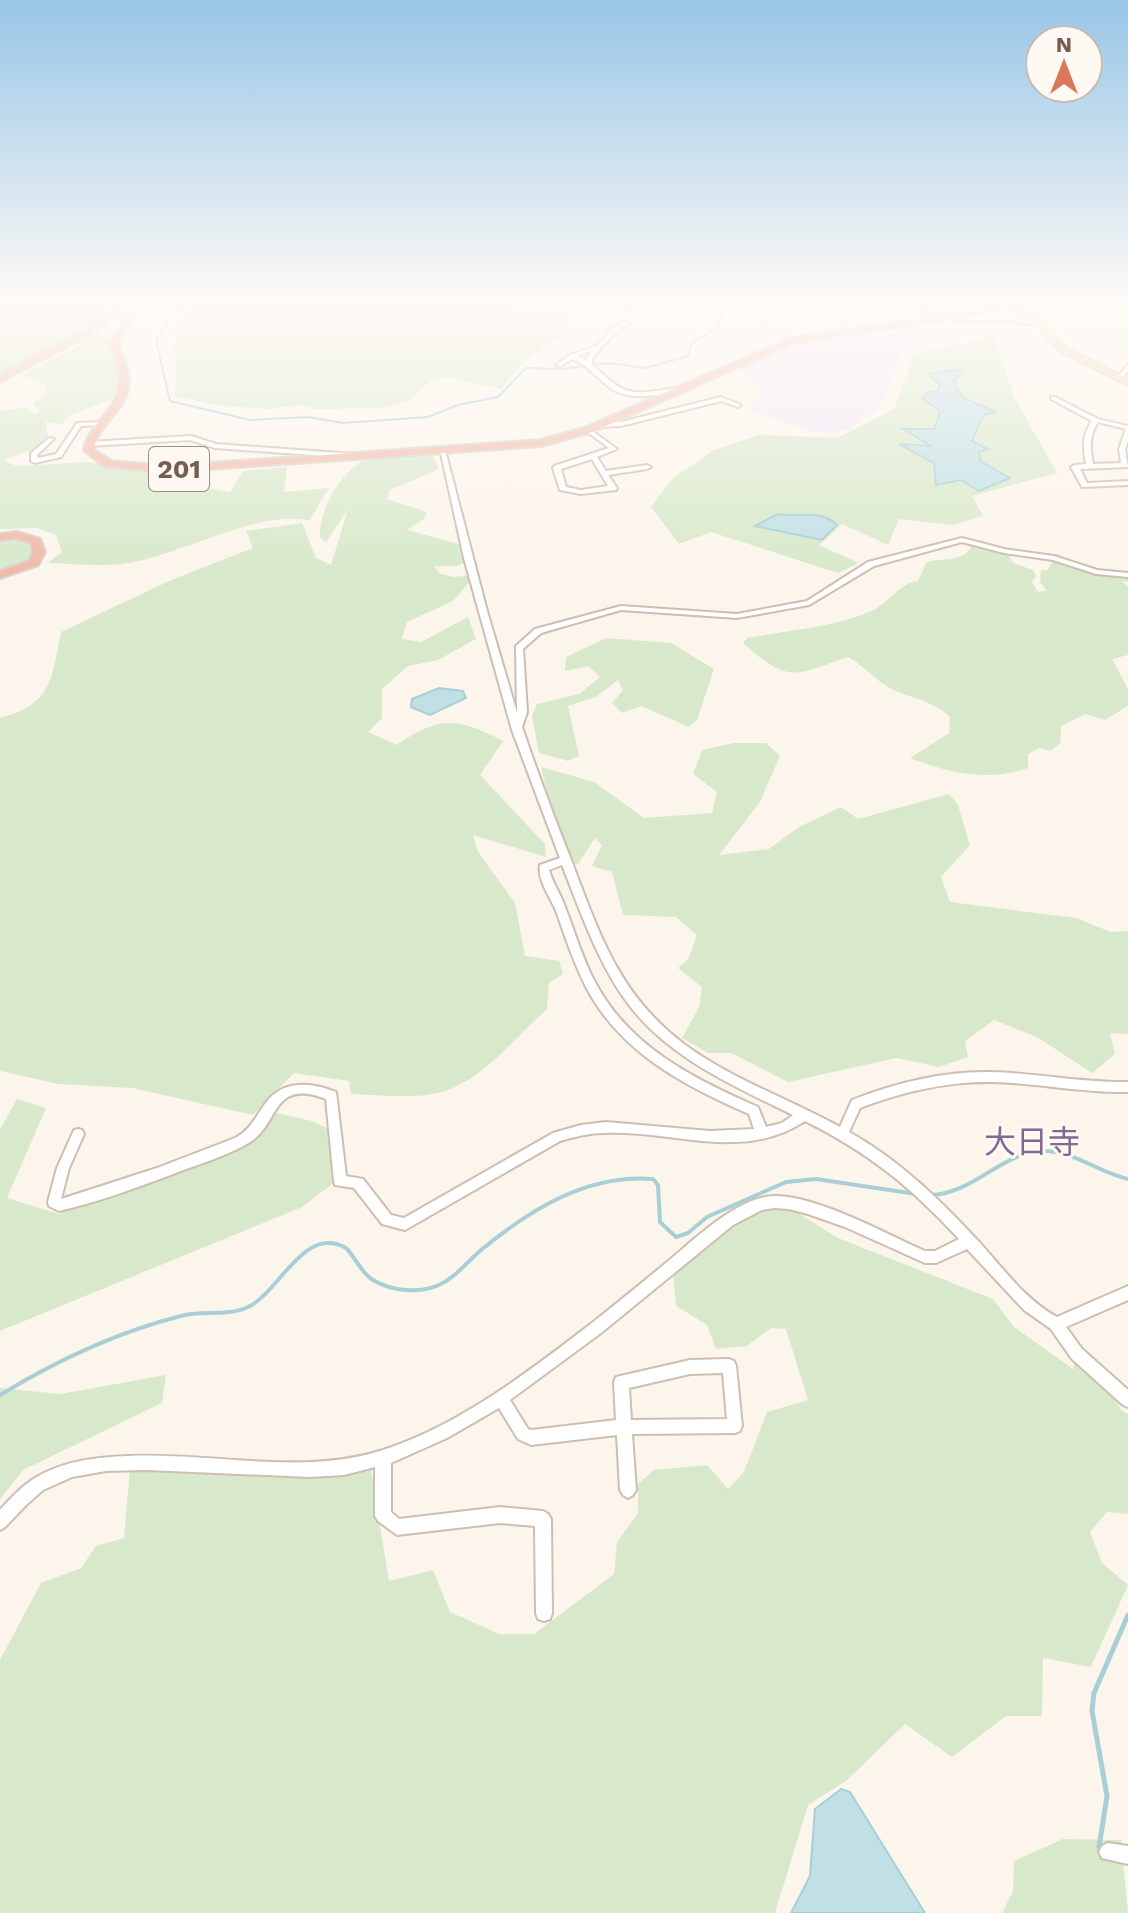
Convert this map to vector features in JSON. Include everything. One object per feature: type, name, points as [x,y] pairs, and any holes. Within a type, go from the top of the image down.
[{"type":"highway","points":[[88,444],[122,391]]},
{"type":"highway","name":"201","points":[[88,444],[93,456],[108,464],[167,469],[521,446],[594,428],[674,391]]},
{"type":"highway","points":[[0,537],[29,537],[36,541],[39,552],[34,563],[0,575]]},
{"type":"street","points":[[622,391],[628,396],[667,391]]},
{"type":"street","points":[[1053,398],[1096,420],[1128,429],[1122,449],[1125,465],[1075,467],[1085,485],[1128,483]]},
{"type":"street","points":[[594,428],[721,399],[738,405]]},
{"type":"street","points":[[1090,466],[1086,441],[1088,430],[1096,420]]},
{"type":"street","points":[[51,439],[33,454],[35,461],[46,462],[59,456],[79,424],[103,424]]},
{"type":"street","points":[[594,428],[614,449],[557,468],[563,488],[595,498]]},
{"type":"street","points":[[88,444],[196,438],[215,446],[354,456]]},
{"type":"street","points":[[442,450],[492,650],[516,731],[613,974],[637,1010],[660,1031],[713,1068],[805,1114],[881,1158],[936,1204],[1031,1312],[1056,1324],[1077,1354],[1128,1400]]},
{"type":"street","points":[[574,491],[613,488],[594,457]]},
{"type":"street","points":[[605,473],[647,467]]},
{"type":"street","points":[[516,731],[522,712],[519,648],[538,631],[603,612],[632,607],[737,616],[809,603],[871,564],[962,540],[1004,551],[1054,558],[1096,572],[1128,575]]},
{"type":"street","points":[[565,860],[544,868],[544,877],[559,901],[578,966],[608,1014],[636,1043],[676,1075],[709,1094],[754,1111],[762,1134]]},
{"type":"street","points":[[636,1043],[660,1031]]},
{"type":"street","points":[[842,1135],[856,1104],[875,1095],[928,1085],[992,1077],[1090,1089],[1128,1087]]},
{"type":"street","points":[[78,1134],[60,1179],[54,1202],[59,1205],[117,1188],[250,1137],[279,1096],[294,1090],[320,1090],[332,1096],[336,1112],[340,1181],[358,1183],[387,1220],[405,1224],[557,1137],[576,1131],[606,1127],[718,1136],[762,1134],[789,1128],[805,1114]]},
{"type":"street","points":[[0,1522],[44,1481],[72,1468],[106,1462],[289,1471],[347,1467],[383,1458],[501,1398],[728,1221],[756,1206],[775,1202],[803,1206],[925,1257],[936,1257],[969,1241]]},
{"type":"street","points":[[1056,1324],[1128,1293]]},
{"type":"street","points":[[501,1398],[523,1434],[531,1438],[623,1427],[735,1426],[729,1366],[690,1367],[621,1382],[623,1427],[628,1490]]},
{"type":"street","points":[[383,1458],[383,1516],[397,1527],[500,1515],[543,1519],[544,1613]]},
{"type":"street","points":[[1108,1852],[1128,1855]]},
{"type":"shaded area","points":[[763,391],[886,391],[880,407],[850,430],[816,432],[747,410]]},
{"type":"green space","points":[[45,391],[116,391],[115,396],[73,415],[62,424],[45,422],[49,443],[4,460],[16,466],[88,462],[172,473],[168,482],[230,492],[243,471],[287,467],[284,492],[329,488],[309,521],[291,518],[246,526],[129,563],[48,563],[62,552],[56,535],[37,528],[0,529],[0,411],[23,407],[34,414],[40,411],[32,403],[45,396]]},
{"type":"green space","points":[[175,391],[419,391],[408,401],[382,408],[314,409],[301,405],[266,409],[215,405],[175,396]]},
{"type":"green space","points":[[901,391],[1012,391],[1057,473],[972,496],[983,516],[953,525],[899,519],[888,545],[842,524],[819,545],[859,563],[838,573],[711,532],[679,544],[651,507],[672,479],[714,450],[759,435],[837,438],[894,409]]},
{"type":"green space","points":[[433,456],[439,469],[390,490],[387,499],[427,512],[425,518],[407,530],[459,544],[469,560],[457,566],[434,566],[440,574],[454,577],[470,575],[471,580],[453,601],[407,622],[402,639],[421,642],[468,617],[476,639],[438,660],[408,666],[382,689],[382,718],[368,732],[397,745],[425,728],[449,723],[474,728],[503,741],[480,775],[545,844],[546,857],[473,835],[478,852],[515,903],[525,956],[559,961],[563,974],[549,983],[547,1009],[487,1066],[460,1085],[445,1091],[410,1096],[351,1094],[349,1081],[294,1073],[253,1115],[132,1088],[58,1084],[0,1071],[0,718],[30,706],[46,688],[61,632],[169,581],[253,548],[246,531],[302,523],[316,558],[331,565],[348,509],[326,542],[320,537],[320,527],[328,503],[341,481],[359,463],[369,458]]},
{"type":"green space","points":[[16,537],[31,541],[33,553],[23,565],[0,572],[0,539]]},
{"type":"green space","points":[[981,540],[1009,555],[1013,563],[1033,570],[1036,576],[1032,582],[1038,592],[1047,591],[1040,582],[1041,570],[1048,570],[1056,554],[1090,567],[1128,574],[1128,582],[1122,581],[1128,587],[1128,655],[1112,659],[1128,689],[1128,706],[1105,720],[1085,714],[1061,726],[1060,744],[1050,751],[1039,748],[1028,754],[1028,768],[997,774],[968,774],[910,758],[949,733],[950,717],[943,711],[891,689],[848,657],[804,672],[782,671],[743,643],[747,638],[826,625],[871,611],[904,586],[918,581],[926,563],[959,557]]},
{"type":"green space","points":[[606,638],[671,643],[714,669],[697,720],[689,727],[641,706],[622,713],[612,703],[623,690],[618,680],[596,697],[568,706],[579,756],[568,761],[539,753],[532,716],[537,704],[579,694],[600,677],[589,666],[565,671],[566,657]]},
{"type":"green space","points":[[733,743],[766,743],[780,756],[760,802],[719,855],[769,849],[799,827],[841,807],[858,819],[949,794],[958,805],[970,845],[941,877],[950,902],[1076,918],[1111,932],[1128,931],[1128,1034],[1110,1033],[1115,1054],[1092,1073],[1037,1037],[994,1020],[965,1041],[968,1057],[939,1067],[896,1058],[788,1082],[731,1053],[708,1053],[682,1038],[699,1007],[702,987],[678,968],[689,958],[697,935],[676,917],[623,915],[612,872],[592,866],[602,845],[595,838],[578,864],[564,865],[541,767],[594,782],[644,818],[712,813],[717,792],[693,774],[702,750]]},
{"type":"green space","points":[[17,1099],[46,1108],[7,1198],[59,1214],[109,1189],[254,1139],[277,1113],[312,1121],[340,1134],[339,1179],[302,1207],[0,1331],[0,1130]]},
{"type":"green space","points":[[787,1206],[838,1238],[993,1299],[1014,1327],[1073,1369],[1077,1354],[1095,1381],[1106,1387],[1121,1410],[1128,1414],[1128,1514],[1107,1512],[1090,1532],[1102,1563],[1128,1585],[1091,1667],[1043,1658],[1042,1716],[1006,1716],[952,1757],[905,1724],[846,1781],[808,1805],[775,1913],[0,1913],[0,1660],[41,1583],[81,1568],[96,1546],[124,1538],[130,1468],[302,1476],[371,1470],[389,1581],[433,1570],[450,1612],[499,1634],[534,1634],[614,1574],[617,1542],[638,1513],[638,1484],[654,1470],[707,1465],[728,1489],[744,1472],[767,1412],[808,1400],[786,1329],[771,1328],[747,1346],[716,1349],[707,1325],[676,1306],[673,1275],[745,1211]]},
{"type":"green space","points":[[166,1375],[162,1403],[23,1470],[0,1499],[0,1388],[60,1394]]},
{"type":"green space","points":[[1063,1839],[1121,1840],[1128,1913],[1002,1913],[1013,1891],[1014,1861]]},
{"type":"water","points":[[959,391],[970,401],[996,412],[983,415],[972,441],[988,449],[979,452],[980,461],[1010,478],[979,491],[961,480],[936,485],[934,463],[899,444],[931,446],[903,429],[935,429],[940,411],[922,398],[926,393]]},
{"type":"water","points":[[777,514],[816,515],[837,525],[822,540],[755,526]]},
{"type":"water","points":[[439,688],[463,691],[466,698],[430,715],[411,707],[412,699]]},
{"type":"water","points":[[841,1789],[850,1792],[925,1913],[791,1913],[810,1876],[815,1809]]},
{"type":"waterway","points":[[168,391],[170,401],[250,420],[308,417],[343,423],[428,417],[458,405],[498,397],[504,391]]},
{"type":"waterway","points":[[932,1195],[962,1187],[1017,1157],[1046,1151],[1067,1155],[1128,1179]]},
{"type":"waterway","points":[[0,1395],[65,1359],[134,1330],[189,1314],[232,1312],[248,1307],[305,1252],[317,1245],[331,1243],[346,1248],[365,1273],[380,1284],[405,1290],[423,1290],[451,1278],[500,1235],[540,1208],[583,1188],[605,1182],[653,1179],[658,1185],[660,1222],[676,1237],[688,1233],[707,1217],[786,1182],[816,1179],[916,1194]]},
{"type":"waterway","points":[[1099,1847],[1107,1796],[1092,1711],[1094,1693],[1128,1615]]},
{"type":"district","name":"大日寺","points":[[1032,1142]]}]
